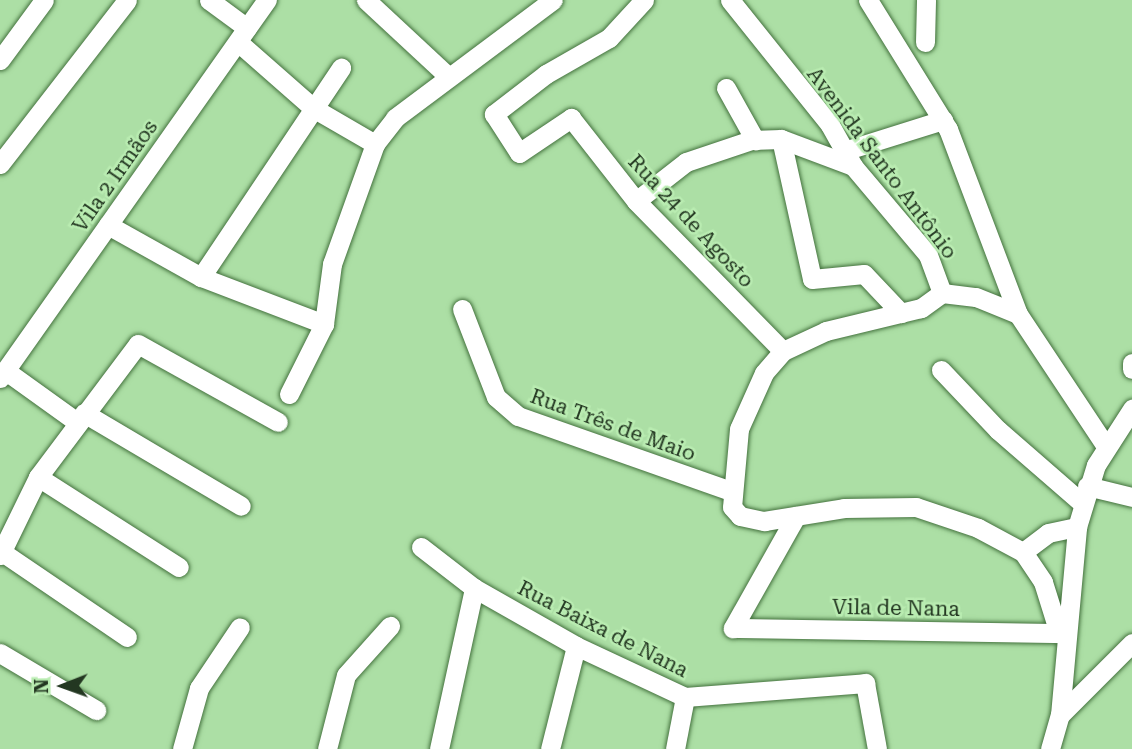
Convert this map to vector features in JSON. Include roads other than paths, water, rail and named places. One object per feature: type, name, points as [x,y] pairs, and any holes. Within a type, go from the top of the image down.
[{"type":"street","points":[[0,60],[44,0]]},
{"type":"street","points":[[0,164],[127,0]]},
{"type":"street","points":[[209,0],[247,29],[313,107],[375,144]]},
{"type":"street","points":[[239,0],[247,29]]},
{"type":"street","name":"Vila 2 Irmãos","points":[[3,374],[267,0]]},
{"type":"street","points":[[366,0],[449,78]]},
{"type":"street","name":"Rua 24 de Agosto","points":[[644,0],[609,38],[535,81],[494,114],[519,153],[572,118],[636,201],[783,351]]},
{"type":"street","name":"Avenida Santo Antônio","points":[[730,0],[849,159],[928,255],[942,293],[976,297],[1018,314]]},
{"type":"street","points":[[868,0],[943,120],[969,176],[1018,314],[1105,445]]},
{"type":"street","points":[[925,42],[926,0]]},
{"type":"street","points":[[289,394],[324,324],[332,264],[375,144],[395,118],[547,2]]},
{"type":"street","points":[[201,277],[250,209],[313,107],[341,68]]},
{"type":"street","points":[[726,88],[755,140]]},
{"type":"street","points":[[636,201],[686,162],[755,140],[781,139],[849,159],[943,120]]},
{"type":"street","points":[[781,139],[812,279],[864,274],[901,313]]},
{"type":"street","points":[[108,225],[201,277],[324,324]]},
{"type":"street","points":[[942,293],[930,305],[826,331],[783,351],[749,402],[731,491],[732,507],[740,516],[764,521],[883,505],[916,508],[978,528],[1023,552],[1043,582],[1061,633]]},
{"type":"street","name":"Rua Três de Maio","points":[[462,309],[496,397],[518,416],[731,491]]},
{"type":"street","points":[[127,637],[1,554],[38,477],[80,417],[138,344],[278,422]]},
{"type":"street","points":[[1132,363],[1132,369]]},
{"type":"street","points":[[941,370],[998,430],[1085,495],[1132,497]]},
{"type":"street","points":[[3,374],[241,506]]},
{"type":"street","points":[[1050,749],[1060,715],[1061,633],[1077,527],[1085,495],[1105,445],[1132,409]]},
{"type":"street","points":[[38,477],[179,566]]},
{"type":"street","name":"Vila de Nana","points":[[796,516],[733,628],[1061,633]]},
{"type":"street","points":[[1023,552],[1048,533],[1077,527]]},
{"type":"street","name":"Rua Baixa de Nana","points":[[421,547],[474,588],[576,646],[685,697],[865,683],[877,749]]},
{"type":"street","points":[[439,749],[474,588]]},
{"type":"street","points":[[327,749],[346,675],[390,626]]},
{"type":"street","points":[[181,749],[199,688],[240,628]]},
{"type":"street","points":[[1060,715],[1132,643]]},
{"type":"street","points":[[550,749],[576,646]]},
{"type":"street","points":[[0,653],[96,710]]},
{"type":"street","points":[[675,749],[685,697]]}]
